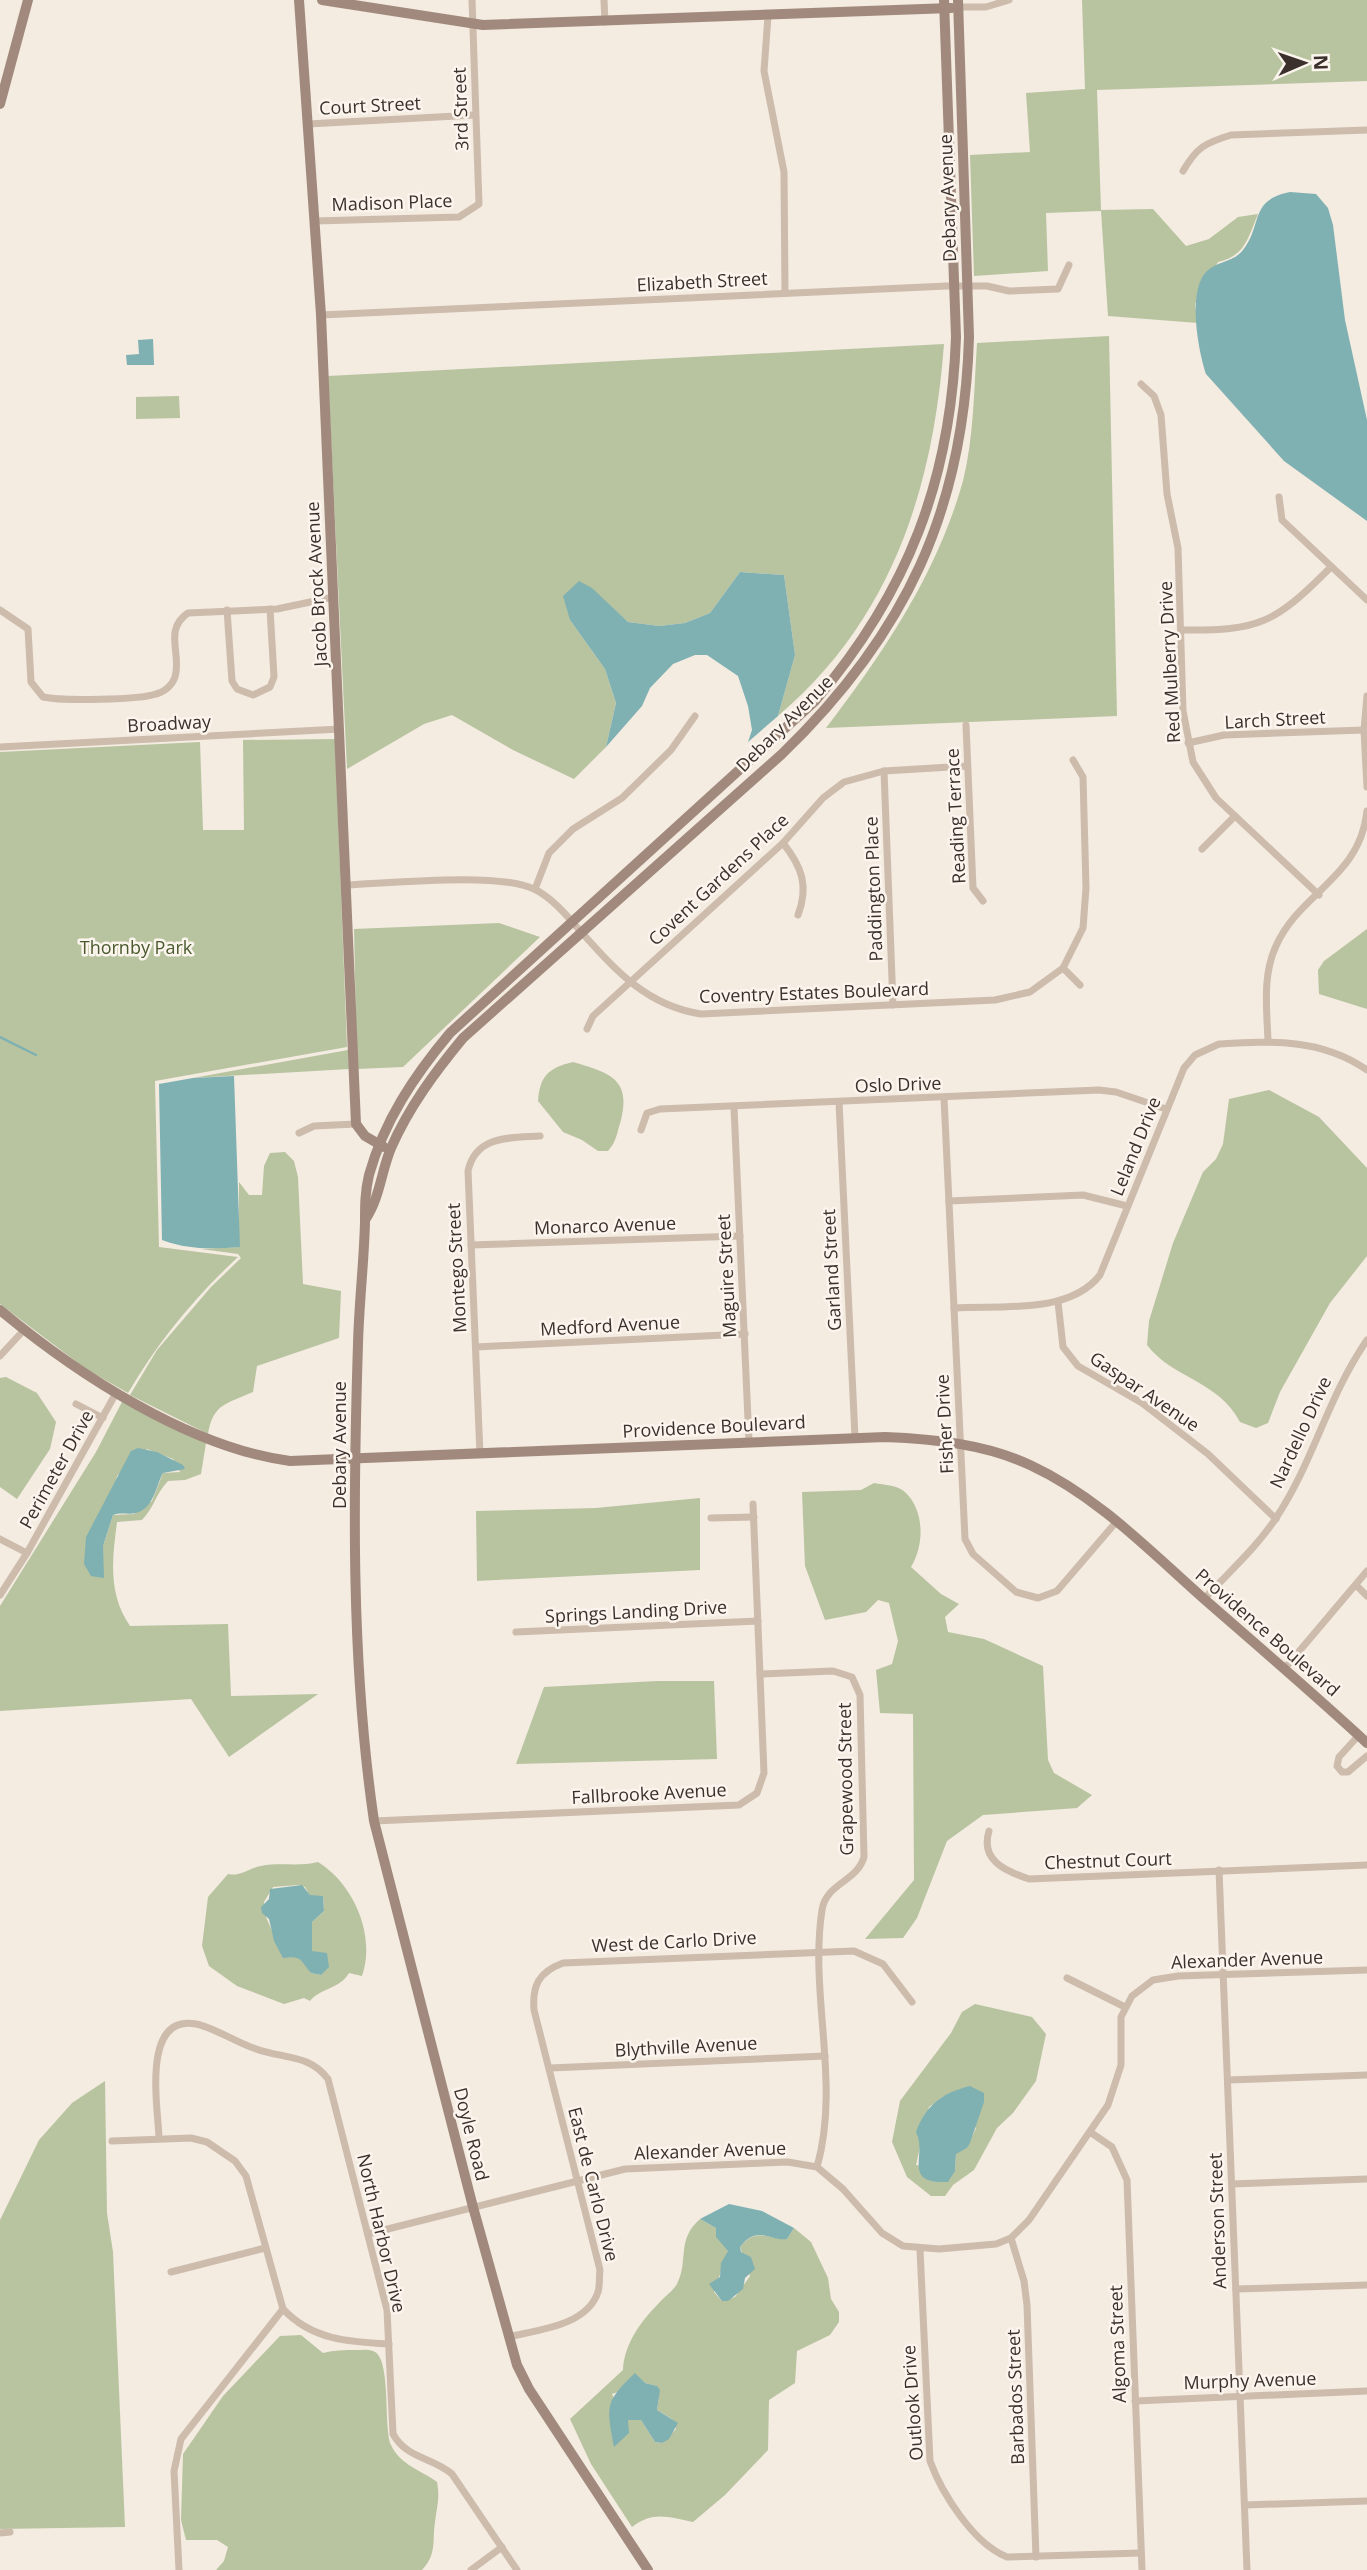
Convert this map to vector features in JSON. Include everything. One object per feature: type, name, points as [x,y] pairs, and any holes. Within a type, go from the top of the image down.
[{"type":"main road","points":[[0,104],[27,0]]},
{"type":"main road","name":"Jacob Brock Avenue","points":[[299,0],[321,315],[348,885],[356,1124]]},
{"type":"main road","points":[[322,0],[473,23],[605,22],[768,16],[958,4]]},
{"type":"main road","name":"Debary Avenue","points":[[359,1671],[356,1458],[360,1272],[365,1220],[363,1204],[379,1144],[419,1070],[450,1033],[815,701],[879,616],[922,529],[943,454],[955,387],[945,4]]},
{"type":"main road","name":"Debary Avenue","points":[[365,1220],[375,1205],[390,1149],[432,1074],[463,1038],[813,724],[858,672],[892,620],[935,533],[960,446],[968,391],[968,286],[958,4]]},
{"type":"main road","points":[[356,1124],[365,1136],[390,1149]]},
{"type":"main road","name":"Providence Boulevard","points":[[0,1310],[58,1356],[116,1393],[219,1444],[256,1456],[290,1461],[855,1437],[912,1438],[960,1444],[1028,1464],[1062,1481],[1117,1521],[1363,1739]]},
{"type":"main road","name":"Doyle Road","points":[[359,1671],[366,1764],[374,1821],[507,2337],[529,2389],[648,2570]]},
{"type":"street","name":"3rd Street","points":[[469,210],[479,204],[472,0]]},
{"type":"street","points":[[604,0],[605,22]]},
{"type":"street","points":[[958,4],[985,6],[1009,0]]},
{"type":"street","points":[[768,16],[764,71],[784,172],[785,293]]},
{"type":"street","name":"Court Street","points":[[308,124],[475,115]]},
{"type":"street","points":[[1183,171],[1195,151],[1210,141],[1231,135],[1367,130]]},
{"type":"street","name":"Madison Place","points":[[315,221],[458,217],[469,210]]},
{"type":"street","name":"Elizabeth Street","points":[[321,315],[954,286],[1009,291],[1058,289],[1069,265]]},
{"type":"street","name":"Red Mulberry Drive","points":[[1141,384],[1154,396],[1161,415],[1167,494],[1178,548],[1188,743],[1203,780],[1235,816],[1319,895]]},
{"type":"street","points":[[1279,497],[1282,520],[1367,600]]},
{"type":"street","points":[[1181,630],[1227,629],[1270,619],[1291,607],[1330,568]]},
{"type":"street","points":[[0,610],[28,629],[31,682],[43,697],[51,699],[160,693],[169,687],[176,674],[174,633],[178,621],[193,611],[270,609],[334,597]]},
{"type":"street","points":[[228,610],[232,681],[244,694],[253,695],[270,687],[274,677],[270,609]]},
{"type":"street","points":[[1367,696],[1364,730],[1367,787]]},
{"type":"street","points":[[535,889],[549,853],[573,829],[622,797],[671,750],[695,716]]},
{"type":"street","name":"Reading Terrace","points":[[966,725],[973,888],[984,901]]},
{"type":"street","name":"Broadway","points":[[0,747],[340,729]]},
{"type":"street","name":"Larch Street","points":[[1188,743],[1224,736],[1364,730]]},
{"type":"street","name":"Coventry Estates Boulevard","points":[[348,885],[497,880],[535,889],[583,932],[629,982],[647,996],[677,1010],[701,1014],[995,1000],[1030,992],[1063,968],[1083,928],[1086,888],[1083,777],[1073,760]]},
{"type":"street","name":"Covent Gardens Place","points":[[587,1029],[593,1016],[783,843],[823,797],[844,782],[884,771],[967,766]]},
{"type":"street","name":"Paddington Place","points":[[884,771],[893,1004]]},
{"type":"street","points":[[1268,1041],[1266,985],[1272,955],[1284,932],[1344,870],[1359,846],[1367,811]]},
{"type":"street","points":[[1202,849],[1235,816]]},
{"type":"street","points":[[783,843],[798,862],[804,881],[804,899],[798,915]]},
{"type":"street","points":[[1063,968],[1080,985]]},
{"type":"street","name":"Leland Drive","points":[[954,1308],[1058,1303],[1075,1298],[1091,1286],[1100,1275],[1184,1068],[1195,1055],[1219,1044],[1268,1041],[1298,1043],[1334,1051],[1367,1070]]},
{"type":"street","name":"Oslo Drive","points":[[641,1130],[647,1112],[660,1109],[1099,1090],[1116,1092],[1166,1109]]},
{"type":"street","name":"Fisher Drive","points":[[944,1098],[965,1539],[973,1555],[1025,1596],[1038,1598],[1057,1591],[1117,1521]]},
{"type":"street","name":"Garland Street","points":[[839,1102],[855,1437]]},
{"type":"street","name":"Maguire Street","points":[[734,1107],[749,1443]]},
{"type":"street","points":[[299,1133],[314,1126],[356,1124]]},
{"type":"street","name":"Montego Street","points":[[480,1454],[468,1171],[477,1149],[487,1142],[540,1136]]},
{"type":"street","points":[[949,1201],[1083,1195],[1127,1206]]},
{"type":"street","name":"Monarco Avenue","points":[[471,1245],[740,1236]]},
{"type":"street","name":"Gaspar Avenue","points":[[1058,1303],[1063,1347],[1078,1366],[1142,1404],[1209,1454],[1276,1519]]},
{"type":"street","points":[[0,1356],[24,1330]]},
{"type":"street","name":"Medford Avenue","points":[[476,1347],[745,1334]]},
{"type":"street","name":"Nardello Drive","points":[[1204,1599],[1276,1519],[1304,1469],[1345,1373],[1367,1340]]},
{"type":"street","name":"Perimeter Drive","points":[[0,1595],[27,1553],[116,1393]]},
{"type":"street","points":[[76,1404],[103,1418]]},
{"type":"street","name":"Fallbrooke Avenue","points":[[374,1821],[739,1805],[757,1793],[764,1773],[753,1504]]},
{"type":"street","points":[[711,1518],[754,1517]]},
{"type":"street","points":[[0,1539],[27,1553]]},
{"type":"street","points":[[1284,1668],[1357,1586],[1367,1571]]},
{"type":"street","points":[[1357,1586],[1367,1596]]},
{"type":"street","name":"Springs Landing Drive","points":[[516,1632],[758,1621]]},
{"type":"street","name":"Grapewood Street","points":[[760,1674],[845,1672],[856,1682],[860,1695],[864,1857],[857,1873],[837,1885],[825,1900],[819,1950],[828,2117],[817,2167]]},
{"type":"street","points":[[1363,1739],[1339,1757],[1337,1766],[1342,1772],[1348,1772],[1367,1756]]},
{"type":"street","name":"Chestnut Court","points":[[989,1831],[986,1841],[991,1858],[1010,1873],[1029,1879],[1219,1871]]},
{"type":"street","points":[[1219,1871],[1367,1866]]},
{"type":"street","name":"Anderson Street","points":[[1219,1871],[1247,2570]]},
{"type":"street","name":"West de Carlo Drive","points":[[537,1981],[549,1968],[563,1963],[819,1950],[855,1951],[878,1960],[890,1970],[912,2002]]},
{"type":"street","name":"Alexander Avenue","points":[[1125,2007],[1141,1987],[1153,1980],[1367,1970]]},
{"type":"street","points":[[817,2167],[843,2189],[882,2233],[895,2242],[920,2250],[979,2247],[1011,2238],[1034,2213],[1090,2132],[1108,2105],[1118,2082],[1121,2065],[1121,2024],[1125,2007],[1066,1978]]},
{"type":"street","name":"East de Carlo Drive","points":[[507,2337],[568,2322],[588,2308],[598,2293],[600,2270],[534,2010],[533,1993],[537,1981]]},
{"type":"street","name":"North Harbor Drive","points":[[159,2138],[156,2059],[160,2041],[168,2031],[183,2024],[198,2024],[234,2042],[318,2065],[328,2079],[387,2310],[393,2434],[405,2451],[438,2462],[452,2474],[502,2547]]},
{"type":"street","name":"Blythville Avenue","points":[[550,2068],[825,2056]]},
{"type":"street","points":[[1228,2080],[1367,2075]]},
{"type":"street","name":"Algoma Street","points":[[1090,2132],[1112,2147],[1127,2180],[1142,2570]]},
{"type":"street","points":[[112,2141],[191,2138],[207,2142],[235,2161],[246,2176],[283,2309],[302,2326],[330,2338],[389,2344]]},
{"type":"street","name":"Alexander Avenue","points":[[368,2234],[625,2169],[788,2162],[817,2167]]},
{"type":"street","points":[[1231,2184],[1367,2179]]},
{"type":"street","name":"Barbados Street","points":[[1011,2238],[1024,2281],[1027,2305],[1036,2557]]},
{"type":"street","points":[[171,2272],[265,2248]]},
{"type":"street","name":"Outlook Drive","points":[[920,2250],[927,2438],[935,2475],[969,2526],[992,2552],[1007,2557],[1141,2553]]},
{"type":"street","points":[[1236,2290],[1367,2285]]},
{"type":"street","points":[[179,2570],[174,2471],[181,2439],[283,2309]]},
{"type":"street","name":"Murphy Avenue","points":[[1135,2401],[1367,2391]]},
{"type":"street","points":[[1245,2505],[1367,2501]]},
{"type":"street","points":[[0,2533],[10,2532]]},
{"type":"street","points":[[471,2570],[502,2547],[517,2570]]},
{"type":"green space","points":[[1082,0],[1367,0],[1367,81],[1097,90],[1101,210],[1153,209],[1186,246],[1209,239],[1238,217],[1258,214],[1240,251],[1218,262],[1195,304],[1198,323],[1108,316],[1101,211],[1046,213],[1048,271],[974,276],[970,155],[1030,152],[1026,93],[1085,89]]},
{"type":"green space","points":[[1109,336],[1117,716],[826,728],[906,611],[924,580],[952,515],[963,481],[969,447],[977,343]]},
{"type":"green space","points":[[944,344],[929,450],[917,500],[900,548],[878,594],[850,637],[817,678],[778,716],[795,655],[784,575],[740,572],[710,613],[685,623],[659,626],[628,622],[612,608],[570,620],[605,669],[616,703],[606,747],[574,779],[513,750],[452,715],[424,724],[347,769],[328,376]]},
{"type":"green space","points":[[179,396],[180,418],[136,419],[136,397]]},
{"type":"green space","name":"Thornby Park","points":[[335,739],[347,1047],[155,1081],[159,1247],[238,1257],[206,1288],[178,1321],[128,1393],[86,1369],[0,1304],[0,752],[200,742],[203,830],[244,830],[243,740]]},
{"type":"green space","points":[[499,923],[540,937],[403,1067],[357,1069],[354,929]]},
{"type":"green space","points":[[1367,929],[1367,1009],[1319,994],[1318,970],[1324,961]]},
{"type":"green space","points":[[348,1050],[349,1069],[193,1078]]},
{"type":"green space","points":[[573,1062],[606,1074],[620,1086],[623,1095],[621,1120],[615,1140],[608,1151],[598,1151],[563,1132],[538,1101],[543,1079],[547,1074],[557,1067]]},
{"type":"green space","points":[[1269,1090],[1319,1117],[1367,1168],[1367,1256],[1330,1303],[1280,1392],[1268,1423],[1256,1428],[1240,1422],[1220,1397],[1169,1365],[1147,1345],[1149,1321],[1173,1243],[1203,1172],[1216,1159],[1223,1144],[1229,1099]]},
{"type":"green space","points":[[285,1152],[294,1161],[298,1177],[303,1284],[341,1291],[339,1338],[257,1366],[253,1392],[222,1406],[213,1416],[208,1434],[130,1395],[157,1350],[211,1287],[241,1258],[238,1254],[201,1249],[239,1247],[239,1182],[249,1195],[262,1195],[264,1166],[270,1153]]},
{"type":"green space","points":[[6,1377],[37,1393],[56,1422],[50,1449],[17,1499],[0,1487],[0,1378]]},
{"type":"green space","points":[[123,1400],[206,1443],[201,1474],[185,1480],[168,1481],[142,1520],[117,1522],[113,1576],[118,1602],[130,1626],[228,1624],[231,1696],[318,1694],[229,1757],[191,1699],[0,1711],[0,1606],[96,1452]],"holes":[[[147,1449],[173,1459],[180,1472],[163,1473],[152,1501],[134,1514],[113,1515],[103,1546],[117,1476]]]},
{"type":"green space","points":[[874,1483],[903,1490],[917,1510],[920,1539],[911,1567],[941,1594],[959,1604],[945,1617],[948,1632],[984,1639],[1043,1666],[1048,1760],[1054,1773],[1092,1795],[1077,1808],[983,1815],[947,1841],[917,1918],[903,1938],[865,1939],[914,1880],[913,1714],[880,1713],[876,1670],[892,1664],[898,1641],[889,1603],[878,1600],[866,1612],[825,1620],[805,1566],[802,1492],[861,1490]]},
{"type":"green space","points":[[700,1498],[700,1570],[477,1581],[476,1511],[596,1508]]},
{"type":"green space","points":[[714,1681],[717,1759],[516,1764],[544,1687]]},
{"type":"green space","points":[[318,1862],[342,1883],[359,1912],[366,1944],[366,1961],[362,1976],[349,1973],[341,1982],[319,1993],[310,2001],[304,1998],[284,2004],[237,1986],[209,1966],[202,1946],[208,1897],[228,1874],[268,1865]],"holes":[[[273,1887],[305,1887],[310,1896],[323,1896],[324,1911],[312,1922],[311,1951],[327,1954],[321,1975],[311,1973],[297,1957],[283,1957],[266,1917],[264,1902]]]},
{"type":"green space","points":[[975,2004],[1032,2017],[1046,2034],[1036,2081],[1013,2113],[997,2128],[974,2170],[953,2185],[945,2196],[931,2196],[907,2177],[892,2142],[900,2101],[951,2033],[962,2012]],"holes":[[[944,2096],[976,2128],[967,2148],[956,2153],[955,2171],[916,2165],[929,2107]]]},
{"type":"green space","points":[[105,2081],[107,2213],[113,2252],[125,2527],[0,2529],[0,2220],[39,2140],[72,2103]]},
{"type":"green space","points":[[700,2219],[716,2228],[728,2251],[714,2292],[722,2301],[735,2297],[750,2276],[740,2247],[752,2237],[787,2239],[794,2228],[811,2242],[828,2278],[831,2299],[839,2312],[839,2322],[830,2335],[797,2351],[795,2383],[769,2400],[768,2450],[725,2495],[693,2522],[654,2517],[632,2527],[591,2464],[570,2419],[623,2370],[626,2352],[639,2326],[677,2284],[685,2242]],"holes":[[[645,2383],[656,2386],[659,2396],[657,2410],[672,2419],[676,2429],[662,2443],[655,2442],[641,2420],[628,2420],[628,2428],[612,2394]]]},
{"type":"green space","points":[[301,2335],[323,2353],[367,2350],[379,2356],[385,2378],[391,2445],[400,2458],[437,2482],[433,2548],[430,2559],[422,2570],[216,2570],[224,2561],[228,2547],[217,2540],[186,2540],[181,2520],[183,2454],[223,2396],[280,2336]]},
{"type":"water","points":[[1290,192],[1316,194],[1328,208],[1333,225],[1345,320],[1367,420],[1367,521],[1284,461],[1206,374],[1203,363],[1196,321],[1197,292],[1201,280],[1211,268],[1235,257],[1243,250],[1262,207],[1268,201]]},
{"type":"water","points":[[153,339],[154,365],[127,365],[126,355],[139,354],[138,340]]},
{"type":"water","points":[[740,572],[784,575],[795,655],[778,716],[748,742],[752,730],[748,706],[738,676],[707,655],[695,655],[673,664],[650,688],[642,706],[606,747],[616,703],[605,669],[570,620],[563,596],[579,581],[592,588],[628,622],[659,626],[685,623],[710,613]]},
{"type":"water","points":[[234,1076],[240,1247],[201,1248],[162,1240],[159,1084],[193,1078]]},
{"type":"water","points":[[138,1448],[157,1452],[183,1465],[185,1469],[163,1473],[147,1507],[133,1514],[113,1515],[103,1546],[104,1578],[91,1576],[84,1564],[86,1537],[131,1451]]},
{"type":"water","points":[[302,1885],[310,1895],[323,1896],[324,1911],[312,1922],[312,1951],[327,1953],[329,1967],[321,1975],[311,1973],[297,1958],[283,1958],[274,1941],[269,1919],[262,1913],[261,1907],[269,1899],[270,1889]]},
{"type":"water","points":[[970,2086],[984,2093],[984,2102],[970,2143],[956,2154],[955,2171],[948,2182],[925,2178],[920,2173],[919,2166],[919,2141],[916,2132],[920,2123],[936,2102],[951,2092]]},
{"type":"water","points":[[729,2204],[762,2211],[794,2228],[787,2239],[753,2236],[740,2247],[741,2252],[751,2257],[755,2269],[745,2278],[743,2289],[728,2301],[722,2301],[709,2284],[720,2277],[721,2263],[728,2251],[716,2237],[716,2228],[700,2219]]},
{"type":"water","points":[[635,2373],[645,2383],[657,2386],[660,2390],[657,2410],[678,2423],[669,2439],[662,2443],[655,2442],[641,2420],[628,2420],[629,2433],[614,2447],[610,2406],[618,2391]]},
{"type":"waterway","points":[[0,1037],[36,1055]]}]
